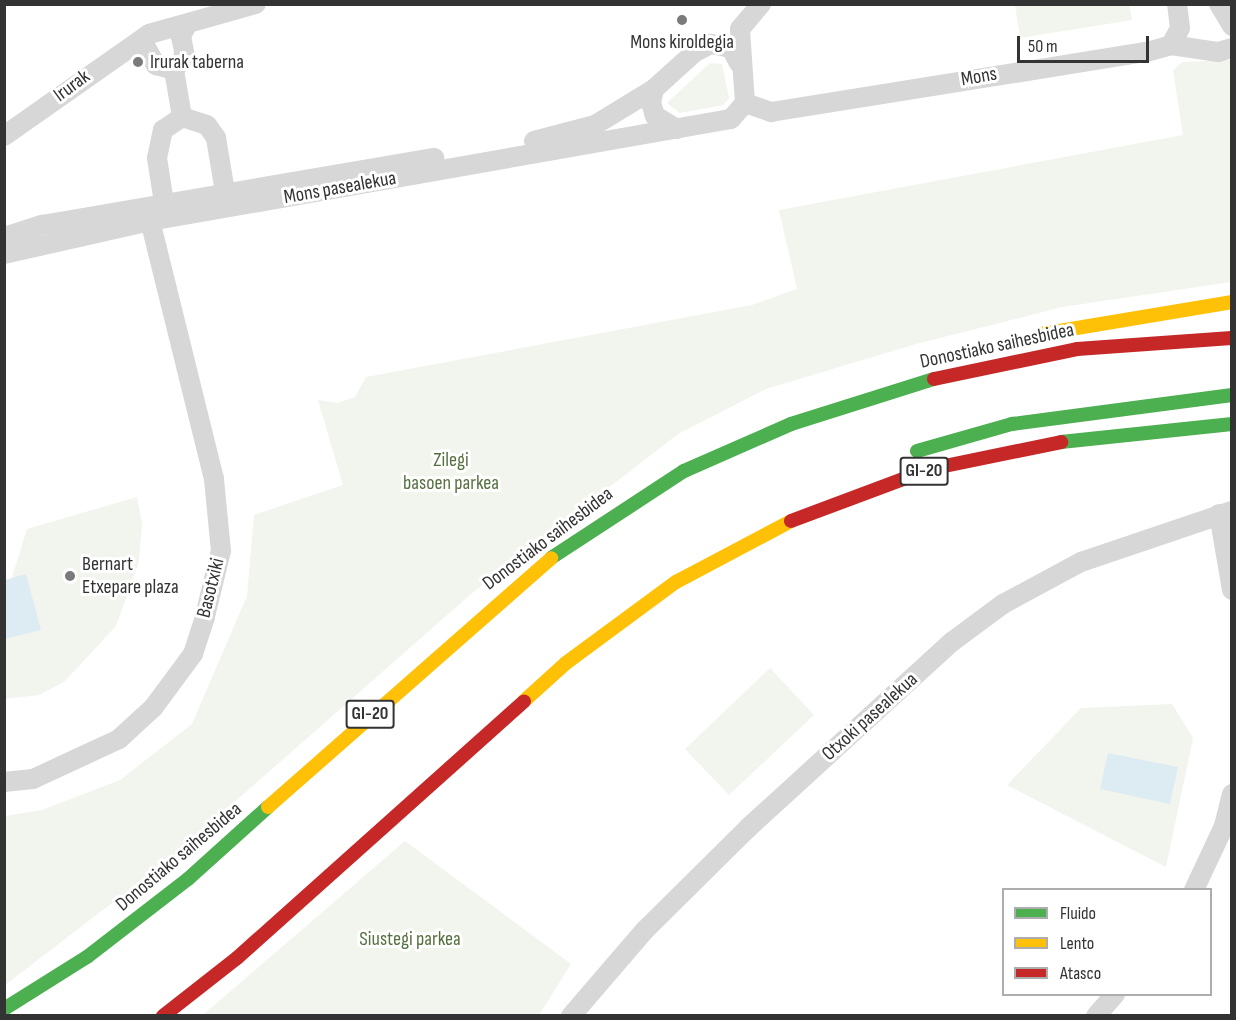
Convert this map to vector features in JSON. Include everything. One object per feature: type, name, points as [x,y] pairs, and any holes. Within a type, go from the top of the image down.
[{"type":"highway","points":[[1029,337],[1141,315],[1232,302]]},
{"type":"highway","points":[[1141,315],[1232,308]]},
{"type":"highway","name":"Donostiako saihesbidea","points":[[4,1009],[87,957],[188,879],[537,568],[636,498],[751,441],[847,405],[967,370],[1077,349],[1232,338]]},
{"type":"highway","points":[[751,441],[778,418],[936,362]]},
{"type":"highway","points":[[901,456],[1012,424],[1232,395]]},
{"type":"highway","name":"GI-20","points":[[163,1016],[237,958],[566,663],[676,582],[793,520],[930,469],[1075,438],[1232,424]]},
{"type":"highway","points":[[676,582],[718,542],[747,526]]},
{"type":"street","name":"Irurak","points":[[4,136],[142,40],[256,4]]},
{"type":"street","points":[[739,63],[730,48],[711,44],[695,52],[654,88],[651,103],[655,116],[677,129],[731,119],[745,103],[739,63],[740,29],[761,4]]},
{"type":"street","points":[[1171,45],[1180,28],[1177,4]]},
{"type":"street","points":[[1219,4],[1232,26]]},
{"type":"street","points":[[182,117],[174,70],[185,56],[181,36],[187,25]]},
{"type":"street","points":[[142,40],[156,65],[174,70]]},
{"type":"street","name":"Mons","points":[[745,103],[771,112],[1171,45],[1218,51],[1232,48]]},
{"type":"street","name":"Mons pasealekua","points":[[4,237],[42,225],[554,137],[611,117],[654,88]]},
{"type":"street","points":[[182,117],[207,125],[216,138],[225,192]]},
{"type":"street","points":[[164,203],[157,158],[162,130],[182,117]]},
{"type":"street","name":"Mons pasealekua","points":[[4,254],[150,221],[677,129]]},
{"type":"street","name":"Basotxiki","points":[[4,782],[33,779],[119,739],[153,708],[193,654],[205,616],[221,551],[214,479],[150,221]]},
{"type":"street","points":[[1225,513],[1232,591]]},
{"type":"street","name":"Otxoki pasealekua","points":[[579,1012],[748,828],[953,641],[1003,604],[1081,562],[1225,513]]},
{"type":"street","points":[[1195,888],[1224,826],[1232,794]]},
{"type":"street","points":[[1095,1016],[1113,996]]},
{"type":"green space","points":[[1015,5],[1129,5],[1132,20],[1020,38]]},
{"type":"green space","name":"Zilegi basoen parkea","points":[[1231,60],[1231,282],[1062,307],[916,344],[766,389],[678,434],[471,594],[172,857],[5,985],[5,816],[42,810],[120,780],[192,724],[247,596],[254,515],[343,485],[318,400],[338,403],[355,397],[366,377],[752,305],[797,289],[779,210],[1183,135],[1173,70],[1183,62]]},
{"type":"green space","points":[[710,63],[722,64],[729,98],[723,105],[680,113],[667,103]]},
{"type":"green space","name":"Bernart Etxepare plaza","points":[[137,497],[142,524],[139,561],[116,626],[64,682],[39,695],[5,699],[5,600],[27,529]]},
{"type":"green space","points":[[770,668],[814,715],[729,795],[685,749]]},
{"type":"green space","points":[[1172,704],[1193,738],[1166,867],[1007,785],[1081,708]]},
{"type":"green space","name":"Siustegi parkea","points":[[405,841],[571,964],[539,1015],[203,1015]]},
{"type":"shaded area","points":[[26,574],[41,630],[5,639],[5,580]]},
{"type":"shaded area","points":[[1108,753],[1178,767],[1170,804],[1100,789]]},
{"type":"traffic: fast","points":[[551,558],[684,471],[791,424],[934,379]]},
{"type":"traffic: fast","points":[[917,451],[1012,424],[1232,395]]},
{"type":"traffic: fast","points":[[1061,442],[1232,424]]},
{"type":"traffic: fast","points":[[4,1009],[87,957],[188,879],[268,807]]},
{"type":"traffic: slow","points":[[1041,334],[1232,302]]},
{"type":"traffic: slow","points":[[524,701],[566,663],[676,582],[791,521]]},
{"type":"traffic: slow","points":[[268,807],[551,558]]},
{"type":"traffic: jam","points":[[934,379],[1077,349],[1232,338]]},
{"type":"traffic: jam","points":[[791,521],[930,469],[1061,442]]},
{"type":"traffic: jam","points":[[163,1016],[237,958],[524,701]]},
{"type":"place","name":"Mons kiroldegia","points":[[682,20]]},
{"type":"place","name":"Irurak taberna","points":[[138,62]]},
{"type":"place","name":"Bernart Etxepare plaza","points":[[70,576]]}]
